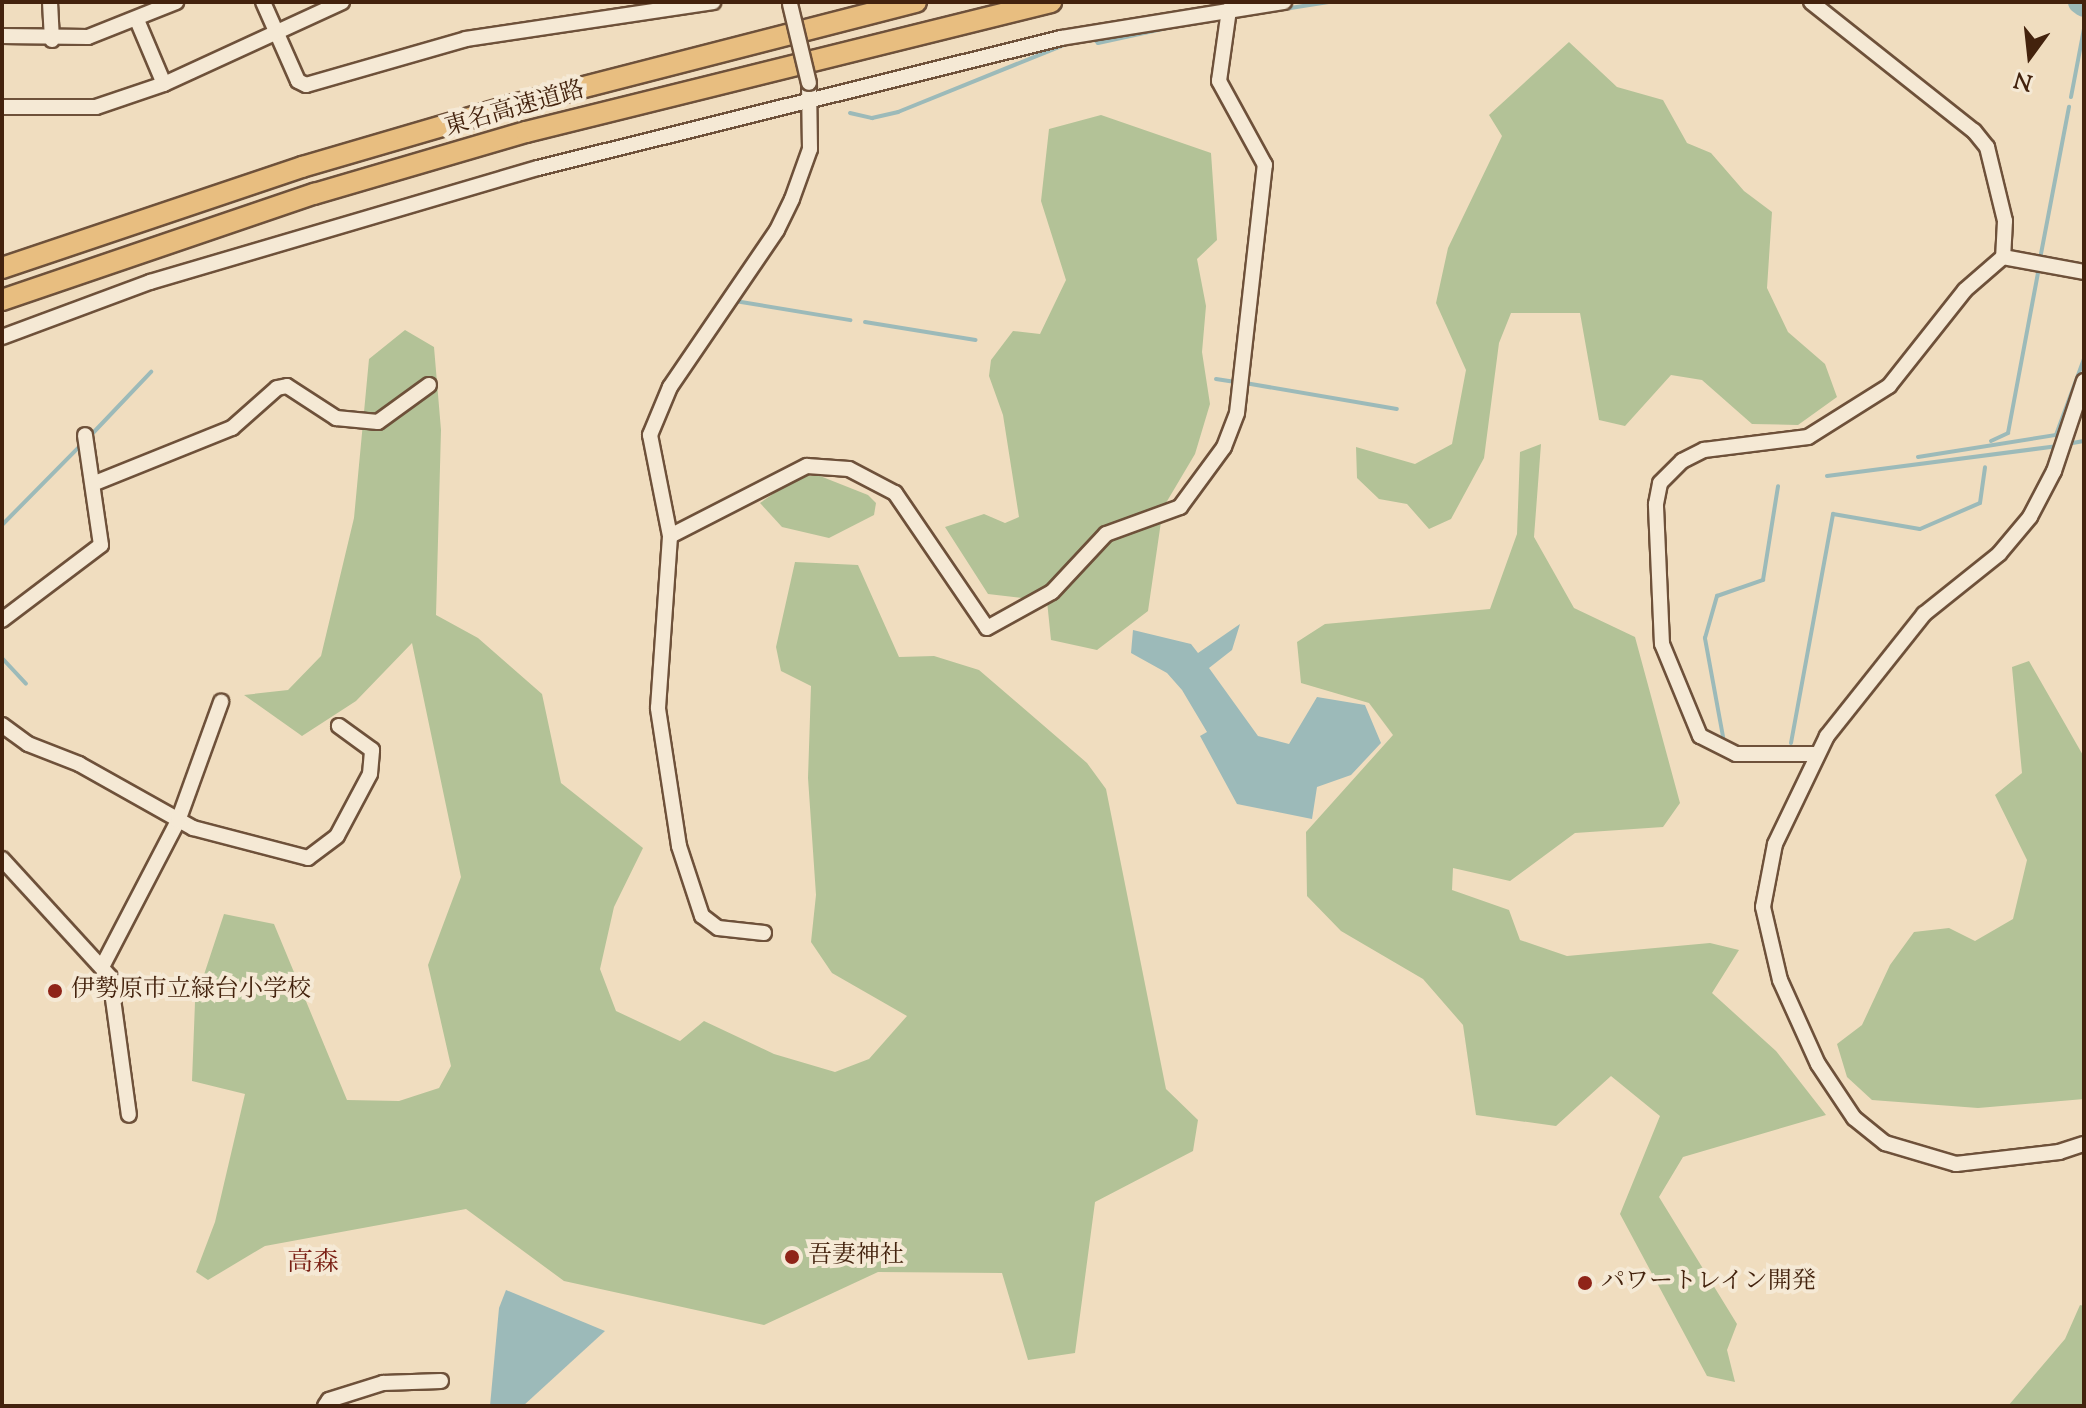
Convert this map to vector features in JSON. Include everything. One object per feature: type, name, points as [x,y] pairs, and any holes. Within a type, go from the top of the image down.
[{"type":"highway","name":"東名高速道路","points":[[2,268],[302,167],[518,104],[916,2]]},
{"type":"highway","name":"東名高速道路","points":[[2,300],[314,194],[526,132],[1051,2]]},
{"type":"street","points":[[50,2],[52,40]]},
{"type":"street","points":[[2,36],[52,40],[88,37],[176,2]]},
{"type":"street","points":[[263,2],[298,81],[306,85],[454,41],[713,2]]},
{"type":"street","points":[[2,107],[96,107],[164,84],[342,2]]},
{"type":"street","points":[[2,337],[150,282],[396,206],[1061,38],[1192,9],[1229,10],[1284,2]]},
{"type":"street","points":[[1811,2],[1974,131],[1987,147],[2005,221],[2003,257],[1965,290],[1889,386],[1808,437],[1704,450],[1682,461],[1660,483],[1656,504],[1662,644],[1700,736],[1736,754],[1817,754]]},
{"type":"street","points":[[764,933],[718,928],[702,916],[679,846],[658,708],[670,536],[651,448],[656,414],[777,230],[810,149],[813,102],[790,3]]},
{"type":"street","points":[[670,536],[807,466],[849,469],[895,493],[987,628],[1052,592],[1106,534],[1180,507],[1224,447],[1237,413],[1265,165],[1219,81],[1229,10]]},
{"type":"street","points":[[137,20],[164,84]]},
{"type":"street","points":[[2003,257],[2084,272]]},
{"type":"street","points":[[2084,381],[2048,487],[2013,540],[1924,614],[1817,754],[1775,844],[1763,907],[1780,980],[1818,1064],[1847,1107],[1885,1143],[1956,1164],[2084,1144]]},
{"type":"street","points":[[95,483],[232,428],[277,388],[287,386],[336,418],[378,422],[429,385]]},
{"type":"street","points":[[2,620],[101,545],[95,483],[85,435]]},
{"type":"street","points":[[103,965],[178,821],[221,702]]},
{"type":"street","points":[[2,725],[28,744],[79,764],[178,821],[308,858],[324,851],[358,802],[370,774],[372,750],[339,726]]},
{"type":"street","points":[[2,859],[103,965],[110,977],[129,1115]]},
{"type":"street","points":[[325,1406],[329,1400],[383,1383],[441,1381]]},
{"type":"green space","points":[[1569,42],[1617,87],[1663,100],[1687,143],[1711,153],[1744,191],[1772,212],[1767,288],[1788,332],[1825,364],[1837,397],[1798,425],[1752,424],[1702,380],[1671,375],[1625,426],[1599,420],[1580,313],[1511,313],[1499,343],[1484,458],[1451,519],[1429,529],[1407,504],[1379,499],[1357,478],[1356,447],[1415,464],[1452,444],[1466,370],[1436,303],[1448,248],[1502,136],[1489,115]]},
{"type":"green space","points":[[1101,115],[1211,153],[1217,240],[1197,259],[1206,306],[1202,352],[1210,404],[1195,454],[1163,508],[1148,611],[1097,650],[1051,640],[1047,601],[988,594],[945,527],[984,514],[1005,523],[1019,517],[1003,415],[989,376],[991,360],[1013,331],[1040,334],[1066,280],[1041,201],[1049,129]]},
{"type":"green space","points":[[405,330],[434,347],[441,430],[436,615],[478,638],[542,694],[561,783],[643,848],[614,907],[600,969],[616,1011],[680,1041],[704,1021],[774,1054],[835,1072],[869,1059],[907,1016],[832,973],[811,942],[816,895],[808,778],[811,686],[781,671],[776,647],[795,562],[858,565],[899,657],[934,656],[979,670],[1087,763],[1106,789],[1166,1089],[1198,1120],[1193,1151],[1095,1202],[1075,1353],[1028,1360],[1002,1273],[878,1272],[764,1325],[564,1281],[466,1209],[265,1246],[208,1280],[196,1272],[215,1222],[245,1094],[192,1081],[195,1002],[224,914],[274,924],[347,1100],[399,1101],[439,1088],[451,1066],[428,965],[461,877],[412,643],[356,701],[302,736],[244,695],[288,690],[321,656],[354,518],[369,359]]},
{"type":"green space","points":[[1541,444],[1534,537],[1574,608],[1635,637],[1680,803],[1663,827],[1575,833],[1510,881],[1453,868],[1452,890],[1509,910],[1520,940],[1567,956],[1710,943],[1739,950],[1712,993],[1776,1051],[1826,1115],[1683,1157],[1659,1197],[1737,1324],[1727,1350],[1735,1382],[1707,1376],[1620,1214],[1660,1116],[1611,1076],[1556,1126],[1476,1115],[1463,1025],[1423,979],[1341,931],[1307,896],[1306,832],[1393,735],[1369,703],[1301,683],[1297,642],[1325,624],[1490,609],[1517,534],[1520,452]]},
{"type":"green space","points":[[799,476],[820,476],[868,495],[876,503],[874,515],[829,538],[782,527],[760,503]]},
{"type":"green space","points":[[2029,661],[2084,757],[2084,1099],[1978,1108],[1872,1100],[1847,1077],[1837,1044],[1862,1025],[1890,965],[1914,932],[1949,928],[1975,941],[2013,919],[2027,860],[1995,795],[2022,773],[2012,667]]},
{"type":"green space","points":[[2080,1305],[2084,1306],[2084,1406],[2008,1406],[2065,1339]]},
{"type":"water","points":[[1240,624],[1232,650],[1209,668],[1258,736],[1289,744],[1317,697],[1365,705],[1381,743],[1351,775],[1317,787],[1312,819],[1237,804],[1200,736],[1207,732],[1182,690],[1167,673],[1131,653],[1133,630],[1191,644],[1198,653]]},
{"type":"water","points":[[506,1290],[605,1331],[523,1406],[490,1406],[499,1308]]},
{"type":"waterway","points":[[1284,9],[1328,2]]},
{"type":"waterway","points":[[2080,2],[2084,5]]},
{"type":"waterway","points":[[1093,38],[1098,43],[1176,26]]},
{"type":"waterway","points":[[2071,97],[2084,29]]},
{"type":"waterway","points":[[850,113],[872,118],[898,112],[1069,43]]},
{"type":"waterway","points":[[2040,259],[2069,107]]},
{"type":"waterway","points":[[1991,441],[2008,433],[2038,273]]},
{"type":"waterway","points":[[735,301],[850,320]]},
{"type":"waterway","points":[[865,322],[976,340]]},
{"type":"waterway","points":[[1918,457],[2056,435],[2084,359]]},
{"type":"waterway","points":[[92,434],[151,372]]},
{"type":"waterway","points":[[1216,379],[1234,382]]},
{"type":"waterway","points":[[1245,383],[1397,409]]},
{"type":"waterway","points":[[2067,444],[2084,441]]},
{"type":"waterway","points":[[2,525],[82,444]]},
{"type":"waterway","points":[[1827,476],[2058,446]]},
{"type":"waterway","points":[[1791,743],[1833,514],[1920,529],[1980,503],[1985,467]]},
{"type":"waterway","points":[[1724,742],[1705,638],[1717,596],[1763,580],[1778,486]]},
{"type":"waterway","points":[[2,658],[26,684]]},
{"type":"place","name":"伊勢原市立緑台小学校","points":[[55,991]]},
{"type":"place","name":"吾妻神社","points":[[792,1257]]},
{"type":"place","name":"パワートレイン開発","points":[[1585,1283]]},
{"type":"district","name":"高森","points":[[313,1264]]}]
